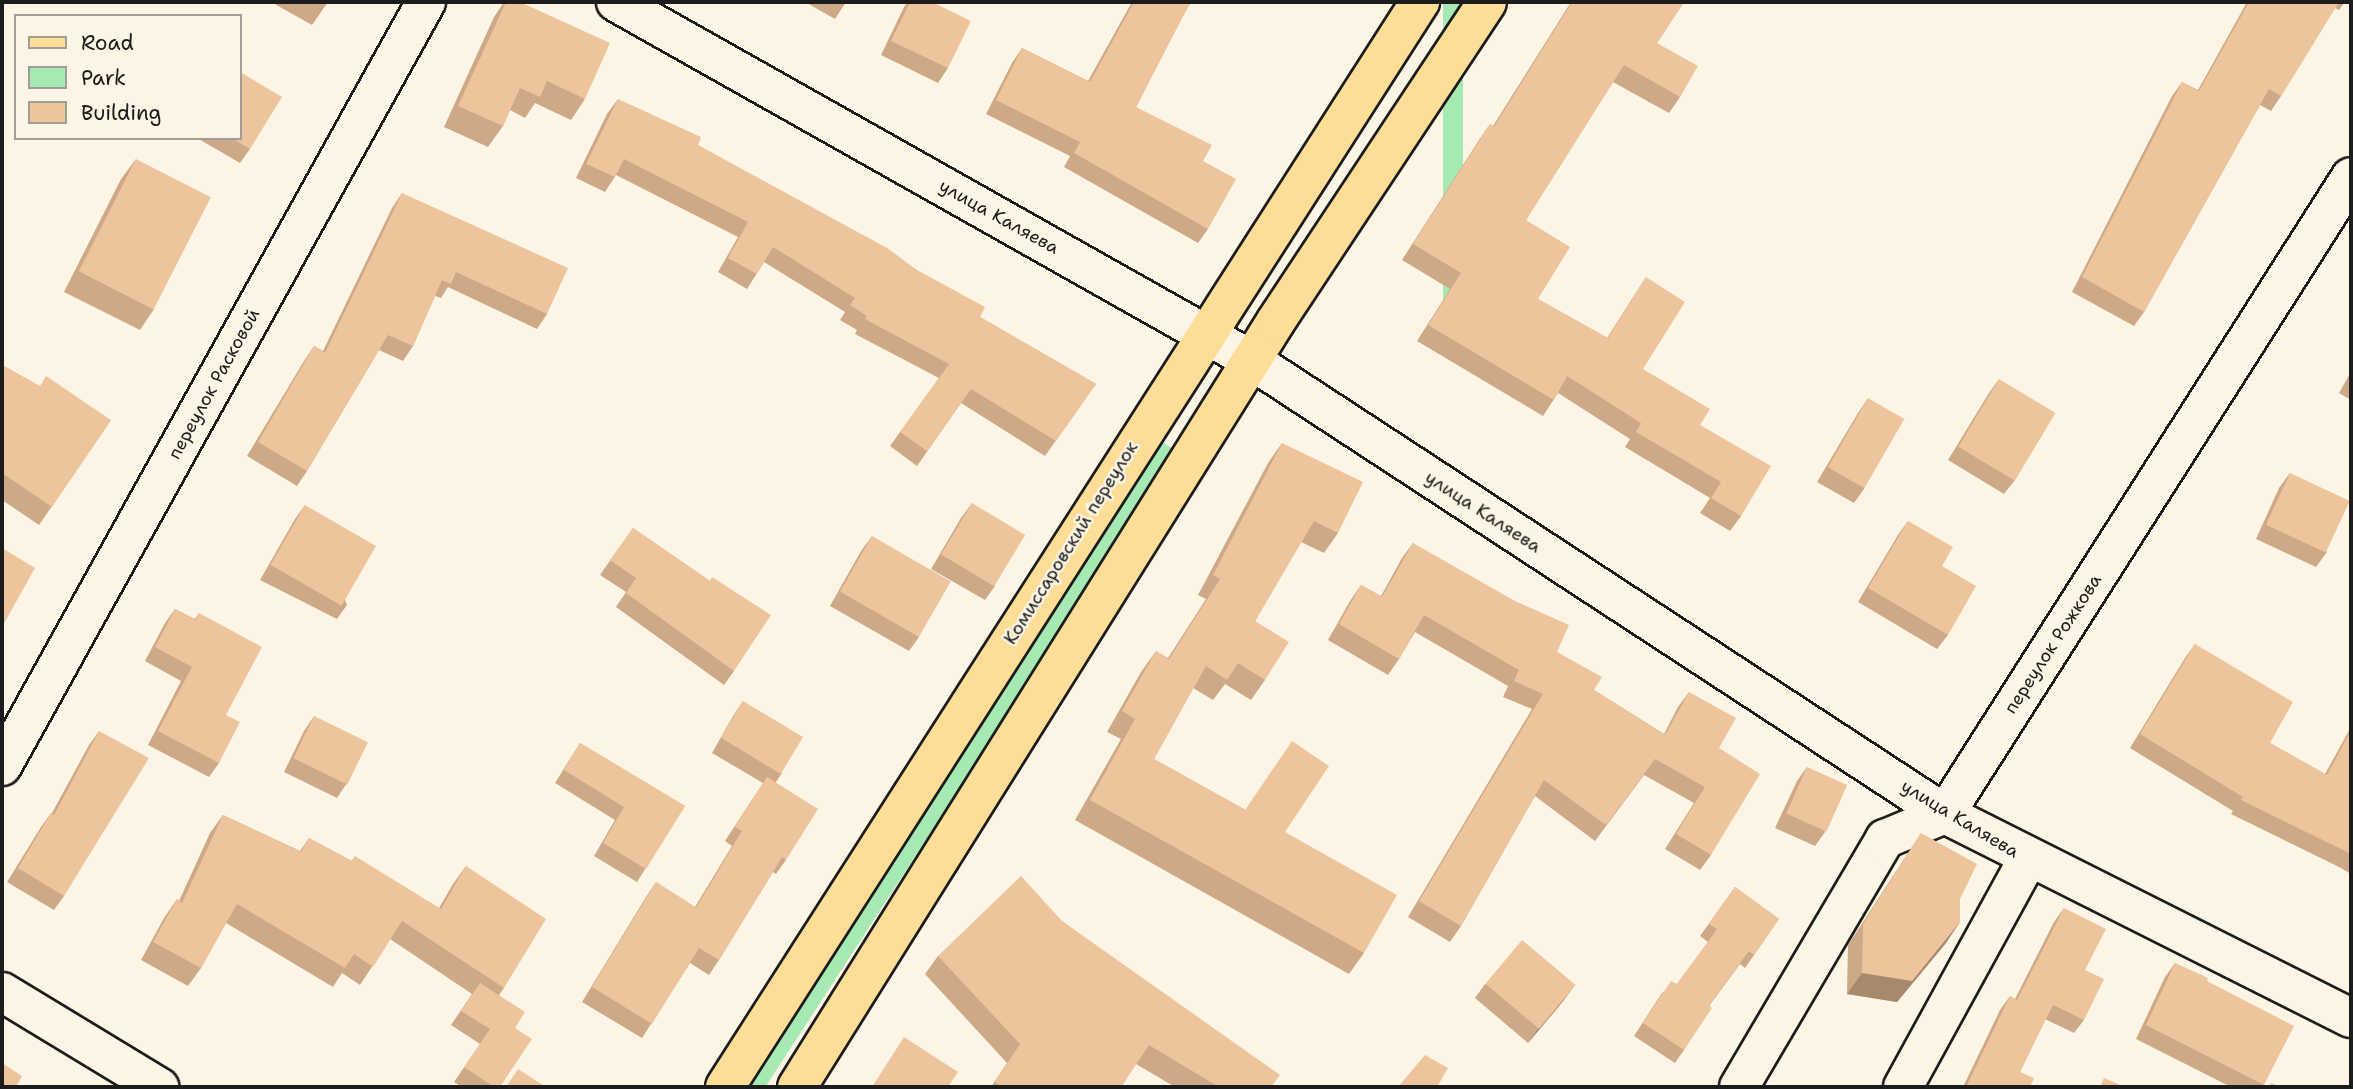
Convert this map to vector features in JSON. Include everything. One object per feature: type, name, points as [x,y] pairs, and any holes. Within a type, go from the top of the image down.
[{"type":"main road","name":"Комиссаровский переулок","points":[[725,1087],[1204,333],[1420,2]]},
{"type":"main road","points":[[797,1087],[1251,360],[1487,2]]},
{"type":"street","name":"переулок Расковой","points":[[2,766],[426,2]]},
{"type":"street","name":"улица Каляева","points":[[616,2],[1251,360],[1945,814],[2028,859],[2351,1018]]},
{"type":"street","name":"переулок Рожкова","points":[[1945,814],[2351,177]]},
{"type":"street","points":[[1740,1087],[1885,839],[1945,814]]},
{"type":"street","points":[[1903,1087],[2028,859]]},
{"type":"street","points":[[2,992],[159,1087]]},
{"type":"green space","points":[[1443,2],[1463,2],[1463,329],[1443,329]]},
{"type":"green space","points":[[1161,441],[1178,452],[765,1087],[747,1087],[743,1084]]},
{"type":"building","points":[[506,2],[520,2],[610,43],[585,99],[547,81],[540,97],[520,88],[503,126],[458,106]]},
{"type":"building","points":[[910,2],[932,2],[971,21],[948,68],[891,41]]},
{"type":"building","points":[[1134,2],[1191,2],[1136,107],[1212,145],[1203,161],[1236,179],[1208,229],[1074,153],[1080,142],[996,100],[1022,48],[1090,82]]},
{"type":"building","points":[[1572,2],[1684,2],[1657,43],[1698,66],[1680,97],[1624,65],[1526,220],[1570,247],[1538,299],[1608,338],[1646,277],[1685,302],[1643,369],[1710,409],[1700,425],[1771,466],[1741,516],[1711,498],[1721,482],[1636,432],[1641,423],[1567,376],[1554,400],[1428,325],[1461,273],[1413,244],[1490,124],[1494,127]]},
{"type":"building","points":[[2249,2],[2339,2],[2281,96],[2269,89],[2144,312],[2082,277],[2182,82],[2199,91]]},
{"type":"building","points":[[242,73],[282,97],[250,149],[235,140],[242,140]]},
{"type":"building","points":[[618,99],[701,137],[698,145],[887,248],[917,270],[985,307],[980,317],[1096,384],[1056,441],[971,389],[927,451],[900,432],[949,364],[865,319],[867,316],[850,305],[855,298],[773,247],[757,274],[728,258],[748,222],[624,159],[615,177],[586,164]]},
{"type":"building","points":[[136,159],[211,197],[154,309],[79,271]]},
{"type":"building","points":[[402,193],[568,268],[547,314],[456,272],[451,284],[442,280],[413,346],[388,335],[307,471],[258,442],[314,346],[325,353]]},
{"type":"building","points":[[2,365],[40,386],[46,376],[111,420],[52,507],[2,473]]},
{"type":"building","points":[[1999,379],[2056,413],[2015,481],[1958,447]]},
{"type":"building","points":[[1868,398],[1904,419],[1864,488],[1828,467]]},
{"type":"building","points":[[1282,443],[1363,482],[1338,533],[1314,521],[1255,621],[1289,642],[1265,680],[1238,663],[1227,680],[1206,666],[1154,759],[1245,810],[1292,741],[1329,766],[1285,832],[1397,895],[1364,953],[1090,800],[1135,719],[1122,711],[1156,651],[1169,659],[1220,579],[1213,575]]},
{"type":"building","points":[[2290,473],[2350,501],[2326,553],[2266,525]]},
{"type":"building","points":[[972,503],[1025,535],[994,586],[941,554]]},
{"type":"building","points":[[305,505],[376,546],[342,606],[271,565]]},
{"type":"building","points":[[1908,521],[1953,547],[1942,566],[1976,586],[1948,635],[1868,588]]},
{"type":"building","points":[[633,528],[710,581],[712,577],[771,615],[734,671],[626,593],[636,578],[610,560]]},
{"type":"building","points":[[872,536],[951,582],[919,637],[840,591]]},
{"type":"building","points":[[1413,543],[1515,601],[1569,625],[1557,652],[1602,677],[1594,690],[1665,735],[1689,692],[1736,718],[1719,748],[1760,774],[1711,855],[1676,834],[1705,787],[1655,759],[1606,825],[1544,780],[1461,926],[1419,901],[1543,694],[1514,681],[1519,670],[1424,615],[1399,659],[1339,624],[1361,585],[1382,597]]},
{"type":"building","points":[[2,548],[35,568],[2,627]]},
{"type":"building","points":[[175,609],[196,620],[199,613],[262,647],[226,715],[240,722],[219,763],[158,731],[192,667],[155,647]]},
{"type":"building","points":[[2195,644],[2293,702],[2270,743],[2327,775],[2351,730],[2351,854],[2241,800],[2243,797],[2140,734]]},
{"type":"building","points":[[743,701],[803,737],[781,774],[721,738]]},
{"type":"building","points":[[314,716],[368,742],[347,785],[293,758]]},
{"type":"building","points":[[99,731],[149,758],[64,896],[18,868],[51,813],[54,815]]},
{"type":"building","points":[[580,743],[685,806],[646,869],[603,843],[624,807],[564,770]]},
{"type":"building","points":[[1807,767],[1847,785],[1826,831],[1786,814]]},
{"type":"building","points":[[767,777],[818,809],[786,860],[782,857],[719,960],[699,948],[652,1024],[592,987],[656,882],[696,908],[742,831],[735,827]]},
{"type":"building","points":[[223,815],[301,852],[309,838],[351,861],[355,856],[441,909],[466,866],[546,919],[504,988],[402,921],[373,967],[354,954],[345,968],[237,904],[201,968],[153,942],[177,899],[182,903]]},
{"type":"building","points":[[1921,833],[1977,864],[1960,899],[1960,922],[1912,981],[1862,973],[1863,924]]},
{"type":"building","points":[[1021,876],[1062,921],[1280,1075],[1271,1087],[1219,1087],[1149,1045],[1121,1087],[1002,1087],[995,1082],[1020,1044],[938,956]]},
{"type":"building","points":[[1735,887],[1779,919],[1754,955],[1749,951],[1709,1005],[1712,1008],[1684,1050],[1643,1023],[1671,981],[1677,984],[1717,929],[1709,924]]},
{"type":"building","points":[[2064,908],[2106,929],[2085,970],[2104,979],[2084,1020],[2053,1005],[2020,1072],[2034,1078],[2030,1087],[1966,1087],[2010,996],[2017,1000]]},
{"type":"building","points":[[1522,940],[1576,985],[1539,1029],[1485,984]]},
{"type":"building","points":[[2175,963],[2208,978],[2207,981],[2294,1026],[2264,1085],[2146,1025]]},
{"type":"building","points":[[480,983],[525,1012],[515,1028],[532,1039],[500,1087],[494,1087],[464,1067],[490,1029],[461,1011]]},
{"type":"building","points":[[904,1037],[958,1072],[948,1087],[872,1087]]},
{"type":"building","points":[[1425,1055],[1448,1068],[1437,1087],[1398,1087]]},
{"type":"building","points":[[2,1063],[22,1076],[16,1087],[2,1087]]},
{"type":"building","points":[[518,1069],[546,1087],[506,1087]]},
{"type":"building","points":[[2104,1078],[2125,1087],[2100,1087]]}]
